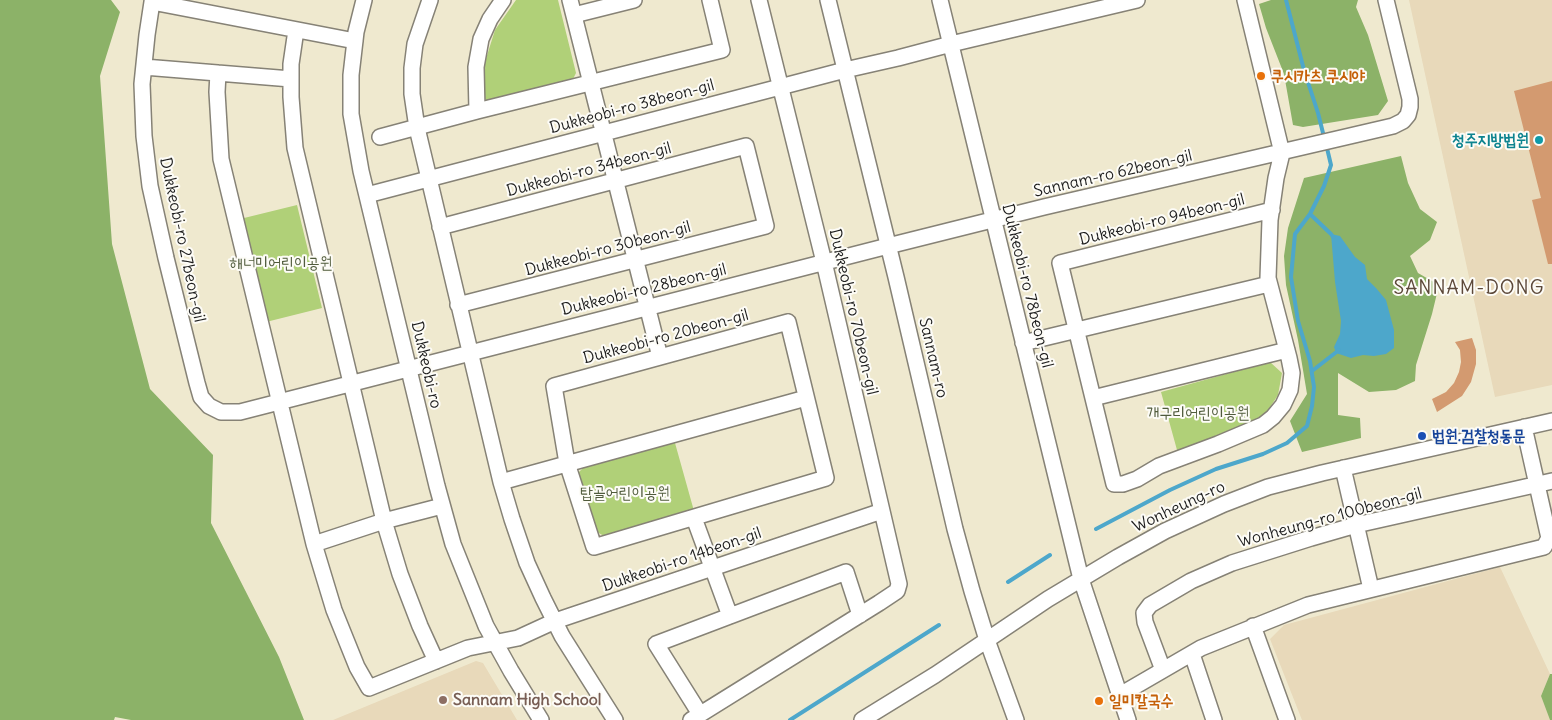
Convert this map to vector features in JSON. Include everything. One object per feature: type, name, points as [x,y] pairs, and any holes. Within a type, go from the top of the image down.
[{"type":"street","name":"Dukkeobi-ro","points":[[364,0],[355,41],[351,76],[351,114],[367,194],[442,506],[453,544],[468,584],[496,644],[541,720]]},
{"type":"street","points":[[430,0],[415,44],[412,68],[412,94],[417,128],[502,482],[527,563],[562,636],[615,720]]},
{"type":"street","points":[[477,111],[476,67],[481,39],[490,19],[503,0]]},
{"type":"street","points":[[570,0],[660,357]]},
{"type":"street","points":[[574,16],[634,0]]},
{"type":"street","points":[[380,137],[722,50],[710,0]]},
{"type":"street","name":"Dukkeobi-ro 70beon-gil","points":[[759,0],[824,262],[899,584],[897,591],[860,615],[695,717],[656,644],[846,572],[860,615]]},
{"type":"street","name":"Sannam-ro","points":[[828,0],[955,529],[987,640],[1016,720]]},
{"type":"street","name":"Dukkeobi-ro 78beon-gil","points":[[940,0],[1081,579],[1128,720]]},
{"type":"street","name":"Dukkeobi-ro 38beon-gil","points":[[367,194],[845,70],[1137,0]]},
{"type":"street","points":[[1076,331],[1114,484],[1123,484],[1172,461],[1263,425],[1283,405],[1290,390],[1292,373],[1281,324],[1269,284],[1268,254],[1276,178],[1282,153],[1245,0]]},
{"type":"street","name":"Sannam-ro 62beon-gil","points":[[888,246],[1393,126],[1403,121],[1408,115],[1410,107],[1408,91],[1386,0]]},
{"type":"street","name":"Dukkeobi-ro 27beon-gil","points":[[296,30],[152,2],[146,36],[142,84],[144,136],[150,186],[201,397],[209,406],[220,412],[240,412],[409,368]]},
{"type":"street","points":[[355,41],[296,30],[291,64],[291,98],[295,148],[384,521],[400,574],[436,661]]},
{"type":"street","points":[[144,67],[291,79]]},
{"type":"street","points":[[218,73],[220,159],[314,544],[384,521],[442,506]]},
{"type":"street","name":"Dukkeobi-ro 34beon-gil","points":[[440,227],[746,146],[766,226]]},
{"type":"street","name":"Dukkeobi-ro 94beon-gil","points":[[1076,331],[1060,263],[1272,210]]},
{"type":"street","name":"Dukkeobi-ro 30beon-gil","points":[[458,305],[766,226]]},
{"type":"street","name":"Dukkeobi-ro 28beon-gil","points":[[409,368],[888,246]]},
{"type":"street","points":[[1023,343],[1269,284]]},
{"type":"street","name":"Dukkeobi-ro 20beon-gil","points":[[788,322],[806,398],[826,478],[594,547],[567,463],[554,386],[788,322]]},
{"type":"street","points":[[1093,398],[1287,350]]},
{"type":"street","points":[[502,482],[806,398]]},
{"type":"street","name":"Wonheung-ro","points":[[862,720],[935,676],[1081,579],[1165,531],[1224,504],[1268,487],[1343,468],[1552,421]]},
{"type":"street","points":[[1120,695],[1201,648],[1308,604],[1544,547],[1549,538],[1524,427]]},
{"type":"street","points":[[1343,468],[1371,589]]},
{"type":"street","name":"Wonheung-ro 100beon-gil","points":[[1163,670],[1145,622],[1144,613],[1150,605],[1191,581],[1262,552],[1356,525],[1552,480]]},
{"type":"street","name":"Dukkeobi-ro 14beon-gil","points":[[314,544],[334,610],[357,667],[369,688],[468,648],[496,644],[518,638],[555,621],[882,511]]},
{"type":"street","points":[[694,518],[730,616]]},
{"type":"street","points":[[1253,626],[1287,720]]},
{"type":"street","points":[[1192,654],[1214,720]]},
{"type":"shaded area","points":[[1409,0],[1552,0],[1552,385],[1495,397]]},
{"type":"shaded area","points":[[1500,567],[1550,674],[1541,696],[1550,720],[1302,720],[1270,639],[1284,625]]},
{"type":"shaded area","name":"Sannam High School","points":[[476,661],[483,663],[517,720],[333,720]]},
{"type":"green space","points":[[0,0],[111,0],[120,12],[100,76],[112,244],[150,389],[213,455],[211,523],[279,657],[304,720],[131,720],[115,717],[114,720],[0,720]]},
{"type":"green space","points":[[516,0],[558,0],[576,73],[571,83],[490,103],[484,98],[480,88],[484,65],[495,30]]},
{"type":"green space","points":[[1271,0],[1358,0],[1356,7],[1368,35],[1388,101],[1378,115],[1303,127],[1293,125],[1284,74],[1259,4]]},
{"type":"green space","points":[[1401,156],[1408,183],[1420,209],[1437,222],[1430,240],[1410,256],[1418,273],[1439,285],[1416,365],[1415,381],[1396,390],[1369,392],[1338,373],[1338,415],[1360,418],[1361,438],[1302,452],[1290,421],[1307,394],[1286,285],[1284,256],[1288,228],[1304,178]]},
{"type":"green space","name":"해너미어린이공원","points":[[297,205],[322,308],[266,322],[240,219]]},
{"type":"green space","name":"개구리어린이공원","points":[[1270,362],[1282,373],[1278,395],[1265,415],[1249,426],[1209,441],[1177,450],[1161,392]]},
{"type":"green space","name":"탑골어린이공원","points":[[675,443],[694,511],[609,539],[592,529],[574,477],[588,463]]},
{"type":"green space","points":[[1550,674],[1552,674],[1552,720],[1550,720],[1541,696]]},
{"type":"water","points":[[1331,234],[1340,236],[1355,257],[1365,265],[1367,279],[1386,300],[1394,330],[1394,348],[1386,354],[1363,355],[1351,358],[1336,353],[1334,347],[1340,334],[1341,321],[1335,282]]},
{"type":"building","name":"청주지방법원","points":[[1552,81],[1552,264],[1548,264],[1532,200],[1541,198],[1514,91]]},
{"type":"building","points":[[1472,338],[1476,350],[1476,364],[1471,382],[1462,396],[1437,412],[1432,399],[1446,392],[1454,383],[1459,372],[1461,362],[1460,350],[1455,342]]},
{"type":"waterway","points":[[1286,0],[1324,137]]},
{"type":"waterway","points":[[1096,529],[1170,490],[1216,469],[1263,454],[1287,443],[1307,426],[1314,387],[1310,361],[1298,321],[1291,277],[1295,234],[1310,214],[1324,186],[1331,165],[1326,144]]},
{"type":"waterway","points":[[1310,214],[1333,237]]},
{"type":"waterway","points":[[1312,371],[1339,350]]},
{"type":"waterway","points":[[1008,582],[1050,555]]},
{"type":"waterway","points":[[790,720],[939,625]]},
{"type":"place","name":"쿠시카츠 쿠시야","points":[[1261,76]]},
{"type":"place","name":"청주지방법원","points":[[1539,140]]},
{"type":"place","name":"법원.검찰청동문","points":[[1422,436]]},
{"type":"place","name":"Sannam High School","points":[[443,700]]},
{"type":"place","name":"일미칼국수","points":[[1099,701]]},
{"type":"district","name":"SANNAM-DONG","points":[[1469,289]]}]
